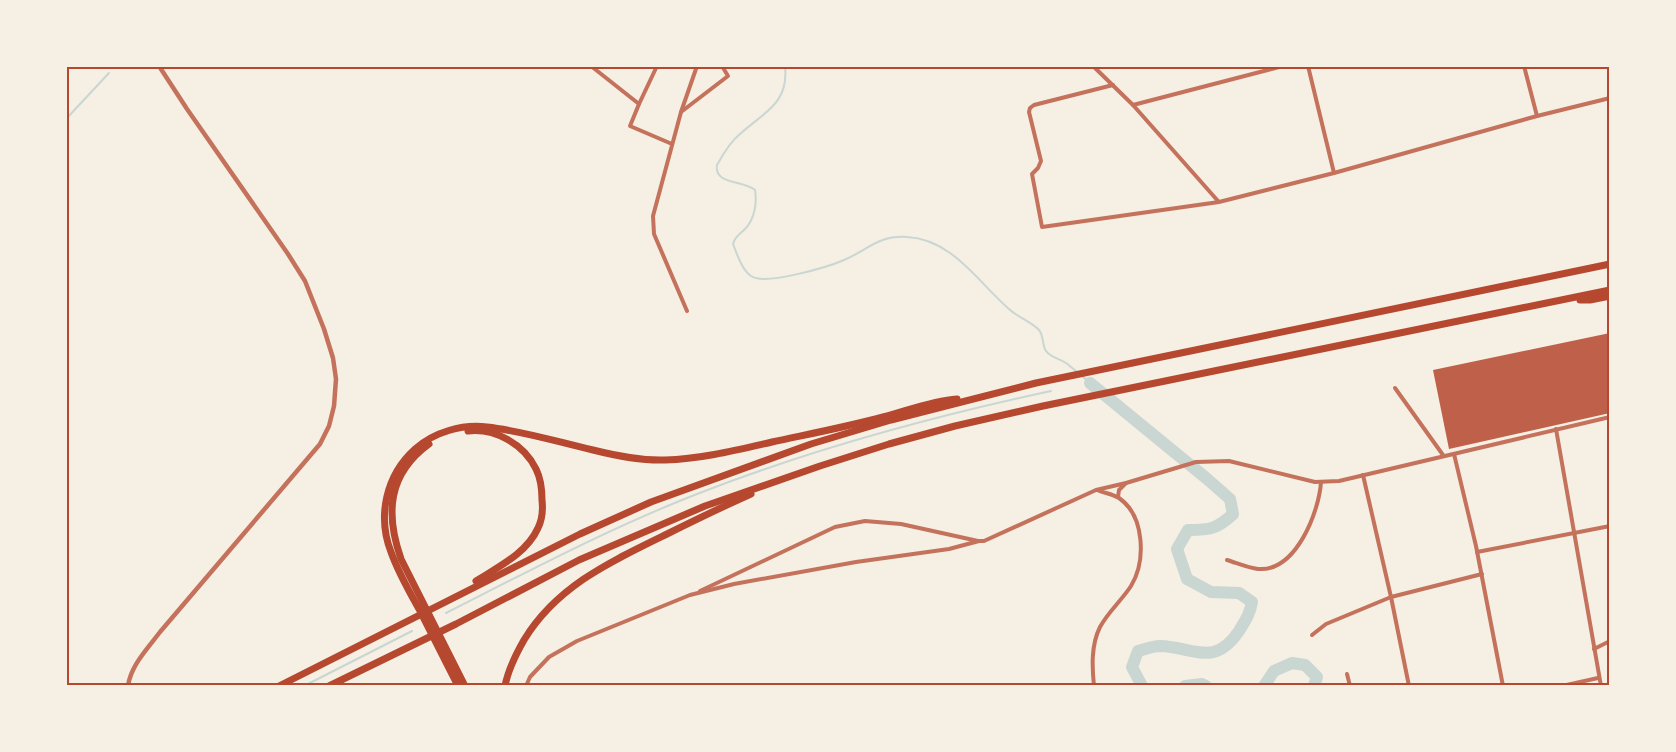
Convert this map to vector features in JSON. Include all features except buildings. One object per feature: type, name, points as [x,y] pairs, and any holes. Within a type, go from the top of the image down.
[{"type":"highway","points":[[279,686],[580,534],[651,502],[811,444],[891,420],[1036,383],[1610,264]]},
{"type":"highway","points":[[329,686],[579,560],[705,507],[889,444],[1043,406],[1610,290]]},
{"type":"highway","points":[[1566,300],[1590,300],[1610,296]]},
{"type":"highway","points":[[458,686],[401,576],[386,537],[386,501],[392,480],[408,456],[431,438],[457,429],[485,426],[627,457],[663,460],[692,458],[884,417],[942,400],[972,399]]},
{"type":"highway","points":[[443,602],[511,559],[529,542],[539,527],[543,508],[541,481],[536,469],[520,448],[497,435],[474,431],[458,432],[430,444],[416,454],[406,466],[394,492],[391,509],[394,534],[401,559],[465,686]]},
{"type":"highway","points":[[505,686],[519,650],[536,620],[575,585],[623,556],[723,506],[820,466]]},
{"type":"street","points":[[128,686],[129,678],[138,661],[160,632],[320,444],[329,426],[334,406],[336,379],[333,358],[324,329],[305,282],[159,66]]},
{"type":"street","points":[[591,66],[639,104]]},
{"type":"street","points":[[657,66],[630,126],[672,144]]},
{"type":"street","points":[[687,311],[654,234],[652,216],[681,112],[697,66]]},
{"type":"street","points":[[681,112],[728,76],[722,66]]},
{"type":"street","points":[[1093,66],[1133,105],[1219,202]]},
{"type":"street","points":[[1133,105],[1283,66]]},
{"type":"street","points":[[1308,66],[1334,172]]},
{"type":"street","points":[[1524,66],[1536,116]]},
{"type":"street","points":[[1113,85],[1034,105],[1030,108],[1041,161],[1032,174],[1042,227],[1219,202],[1610,98]]},
{"type":"street","points":[[1395,388],[1443,455]]},
{"type":"street","points":[[690,595],[734,584],[856,562],[949,549],[984,541],[1096,489],[1126,483],[1196,462],[1229,461],[1321,482],[1339,481],[1610,417]]},
{"type":"street","points":[[1556,429],[1601,686]]},
{"type":"street","points":[[1454,454],[1482,574],[1503,686]]},
{"type":"street","points":[[1363,475],[1409,686]]},
{"type":"street","points":[[1227,560],[1259,569],[1274,566],[1287,558],[1297,547],[1311,521],[1320,498],[1321,482]]},
{"type":"street","points":[[1118,497],[1119,490],[1126,483]]},
{"type":"street","points":[[1094,686],[1092,666],[1100,627],[1130,588],[1136,576],[1140,563],[1141,540],[1129,507],[1118,497],[1096,489]]},
{"type":"street","points":[[526,686],[530,677],[549,657],[577,641],[690,595],[835,526],[864,521],[901,525],[979,541]]},
{"type":"street","points":[[1477,552],[1610,526]]},
{"type":"street","points":[[1312,635],[1326,624],[1391,597],[1482,574]]},
{"type":"street","points":[[1594,649],[1610,640]]},
{"type":"street","points":[[1347,674],[1350,686]]},
{"type":"street","points":[[1562,686],[1598,678]]},
{"type":"waterway","points":[[785,66],[783,90],[779,98],[766,113],[733,141],[717,165],[720,176],[755,190],[753,215],[733,244],[745,270],[751,276],[758,278],[782,277],[836,263],[888,238],[907,237],[923,240],[938,245],[963,264],[1009,309],[1039,330],[1048,353],[1076,371]]},
{"type":"waterway","points":[[66,119],[109,73]]},
{"type":"waterway","points":[[1081,375],[1090,383]]},
{"type":"waterway","points":[[1090,383],[1230,499],[1233,514],[1213,528],[1188,530],[1177,549],[1187,579],[1211,592],[1239,593],[1252,602],[1249,614],[1239,631],[1221,649],[1203,653],[1160,646],[1138,651],[1132,667],[1142,686]]},
{"type":"waterway","points":[[446,613],[601,536],[665,507],[740,478],[872,435],[1051,391]]},
{"type":"waterway","points":[[304,686],[412,631]]},
{"type":"waterway","points":[[1264,686],[1274,671],[1292,663],[1305,665],[1317,677],[1314,686]]},
{"type":"waterway","points":[[1185,686],[1202,684],[1206,686]]}]
